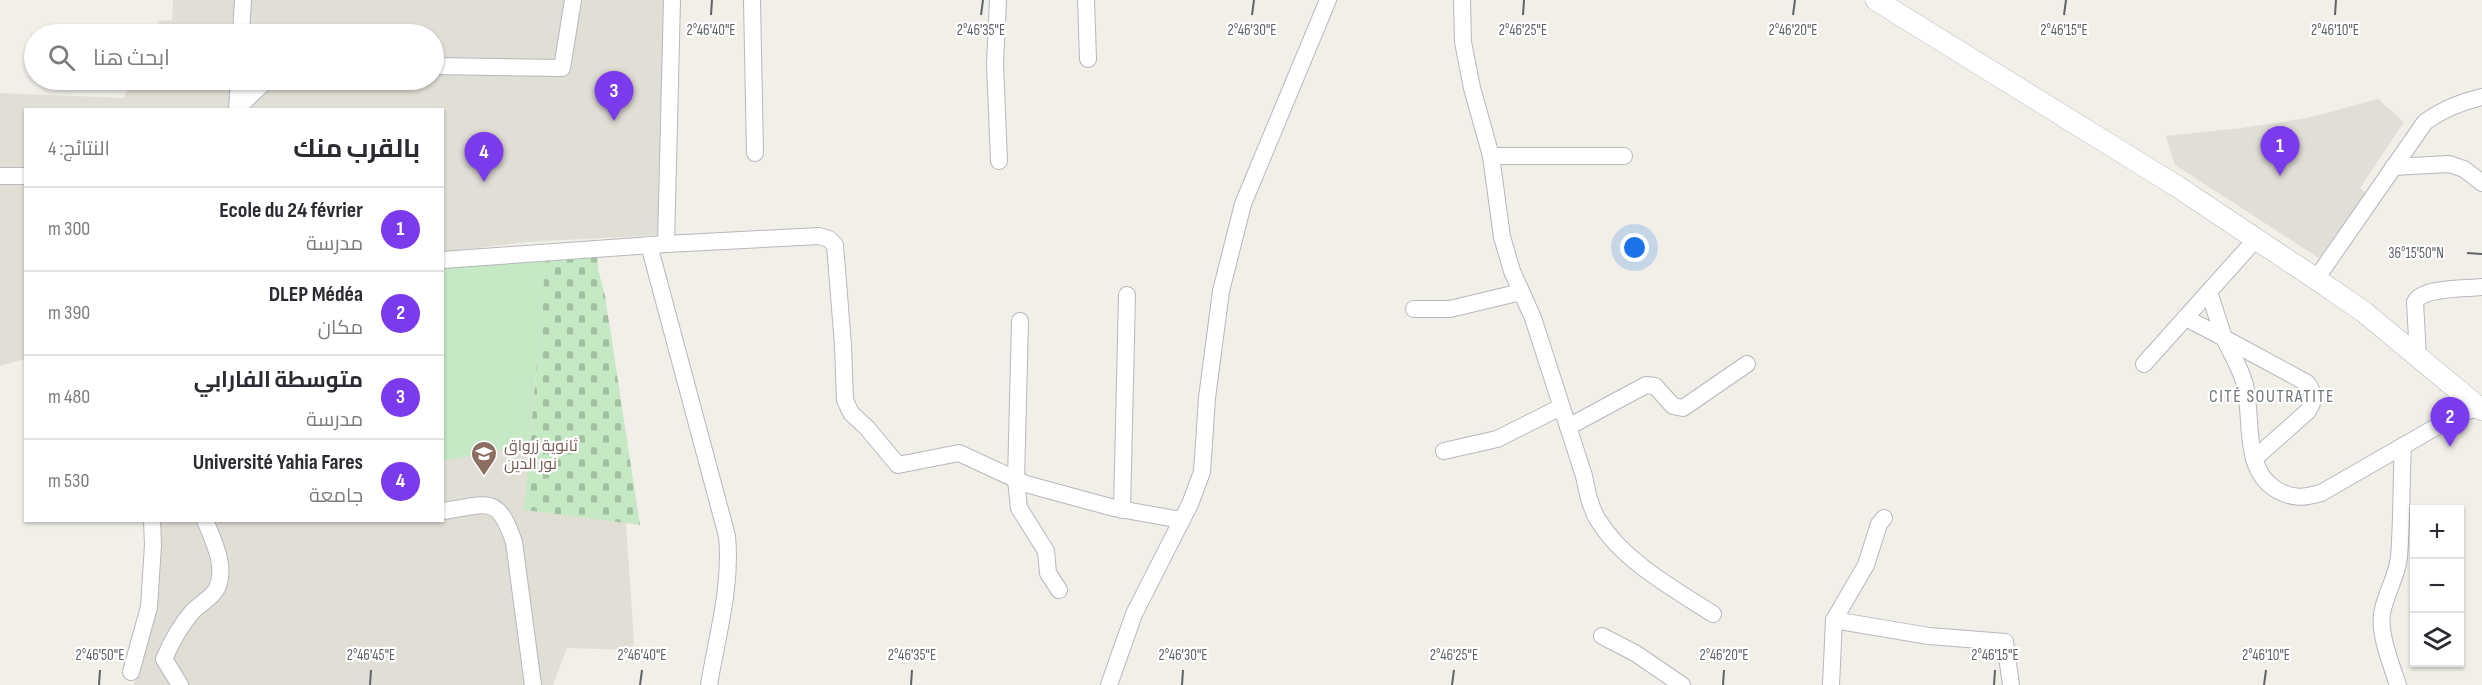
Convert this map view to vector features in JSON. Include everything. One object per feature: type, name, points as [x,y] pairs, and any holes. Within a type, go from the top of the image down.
[{"type":"street","points":[[242,24],[243,0]]},
{"type":"street","points":[[444,66],[561,68],[573,0]]},
{"type":"street","points":[[672,0],[658,244],[727,537],[729,560],[727,586],[709,685]]},
{"type":"street","points":[[752,0],[754,153]]},
{"type":"street","points":[[998,0],[995,64],[999,161]]},
{"type":"street","points":[[1086,0],[1088,59]]},
{"type":"street","points":[[1109,685],[1134,614],[1190,504],[1202,472],[1207,398],[1221,291],[1234,234],[1243,204],[1328,0]]},
{"type":"street","points":[[1462,0],[1463,42],[1472,88],[1491,156],[1502,237],[1512,271],[1533,318],[1597,520],[1611,537],[1648,572],[1713,614]]},
{"type":"street","points":[[1876,0],[2178,187],[2316,279],[2364,312],[2481,409]]},
{"type":"street","points":[[237,108],[238,90]]},
{"type":"street","points":[[238,108],[257,90]]},
{"type":"street","points":[[2316,279],[2425,122],[2440,111],[2463,101],[2482,97]]},
{"type":"street","points":[[1491,156],[1624,156]]},
{"type":"street","points":[[2393,167],[2449,164],[2464,169],[2482,183]]},
{"type":"street","points":[[0,176],[24,176]]},
{"type":"street","points":[[444,260],[658,244],[819,236],[830,239],[835,245],[845,400],[850,413],[867,428],[898,465],[959,453],[1026,484],[1122,510],[1180,520]]},
{"type":"street","points":[[2144,364],[2256,239]]},
{"type":"street","points":[[2418,357],[2415,302],[2417,298],[2426,292],[2482,287]]},
{"type":"street","points":[[1414,309],[1450,309],[1521,292]]},
{"type":"street","points":[[2209,292],[2224,338],[2245,384],[2254,459],[2258,472],[2269,484],[2290,497],[2304,498],[2321,493],[2454,418],[2481,409]]},
{"type":"street","points":[[1122,510],[1127,295]]},
{"type":"street","points":[[2186,318],[2307,382],[2313,391],[2314,402],[2308,411],[2254,459]]},
{"type":"street","points":[[1020,321],[1016,480],[1020,508],[1046,551],[1048,573],[1059,590]]},
{"type":"street","points":[[1568,427],[1646,385],[1655,386],[1673,406],[1683,408],[1747,364]]},
{"type":"street","points":[[1444,451],[1497,439],[1561,407]]},
{"type":"street","points":[[2398,685],[2388,653],[2382,609],[2395,578],[2399,558],[2403,446]]},
{"type":"street","points":[[444,511],[487,505],[497,508],[506,519],[514,542],[533,685]]},
{"type":"street","points":[[1831,685],[1834,620],[1866,565],[1879,524],[1884,518]]},
{"type":"street","points":[[131,672],[149,607],[152,522]]},
{"type":"street","points":[[180,685],[164,658],[175,633],[194,610],[217,590],[220,574],[216,548],[206,522]]},
{"type":"street","points":[[1834,620],[1929,636],[2005,642],[2010,685]]},
{"type":"street","points":[[1602,636],[1635,653],[1682,685]]},
{"type":"shaded area","points":[[173,0],[239,0],[238,24],[158,24],[158,21],[172,20]]},
{"type":"shaded area","points":[[248,0],[664,0],[658,235],[527,242],[444,252],[444,108],[239,108],[241,90],[444,90],[444,24],[246,24]]},
{"type":"shaded area","points":[[127,90],[235,90],[234,108],[24,108],[24,359],[0,366],[0,93],[124,98]]},
{"type":"shaded area","points":[[2378,99],[2404,122],[2360,188],[2366,194],[2319,258],[2175,165],[2166,136],[2307,118]]},
{"type":"shaded area","name":"ثانوية زرواق نور الدين","points":[[546,258],[524,510],[626,523],[634,643],[632,650],[567,648],[553,685],[134,685],[155,601],[156,522],[444,522],[444,269]]},
{"type":"green space","points":[[598,257],[598,269],[605,296],[640,525],[524,510],[546,258]]},
{"type":"green space","points":[[546,258],[529,445],[444,461],[444,269]]},
{"type":"place","name":"متوسطة الفارابي","points":[[614,121]]},
{"type":"place","name":"Ecole du 24 février","points":[[2280,176]]},
{"type":"place","name":"Université Yahia Fares","points":[[484,182]]},
{"type":"place","name":"DLEP Médéa","points":[[2450,447]]},
{"type":"place","name":"ثانوية زرواق نور الدين","points":[[484,477]]},
{"type":"district","name":"CITÉ SOUTRATITE","points":[[2272,396]]}]
